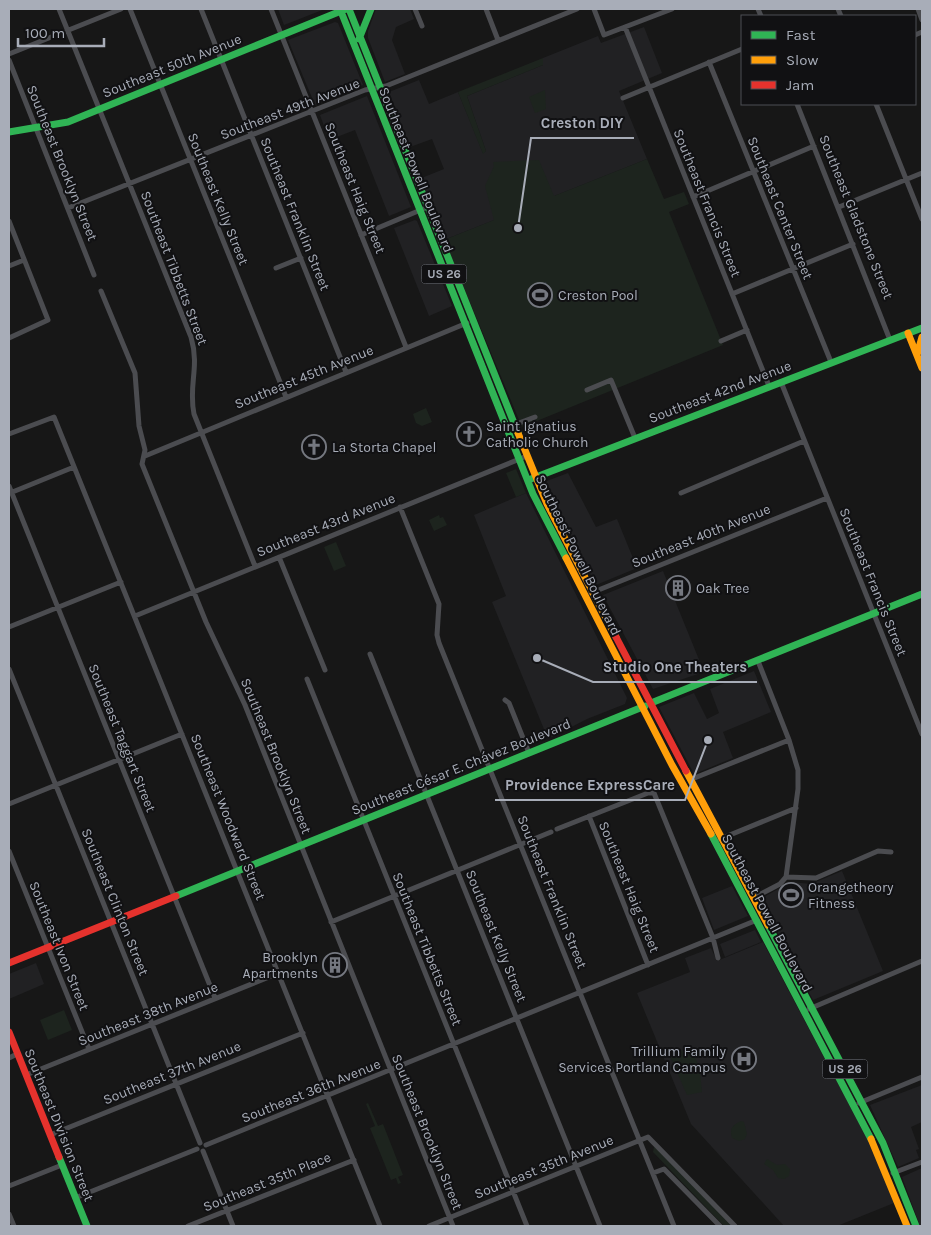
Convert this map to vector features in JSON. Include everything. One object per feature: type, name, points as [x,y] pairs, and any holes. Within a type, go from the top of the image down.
[{"type":"main road","name":"Southeast 50th Avenue","points":[[9,132],[59,125],[282,36],[344,9]]},
{"type":"main road","name":"Southeast Powell Boulevard","points":[[344,9],[359,39],[379,88],[535,477],[592,592],[862,1102],[896,1172],[916,1226]]},
{"type":"main road","name":"Southeast Powell Boulevard","points":[[344,9],[370,89],[527,480],[583,596],[757,920],[854,1106],[888,1175],[907,1226]]},
{"type":"main road","points":[[359,39],[371,9]]},
{"type":"main road","name":"Southeast 42nd Avenue","points":[[527,480],[922,328]]},
{"type":"main road","points":[[908,333],[922,368]]},
{"type":"main road","points":[[917,355],[922,337]]},
{"type":"main road","name":"Southeast César E. Chávez Boulevard","points":[[9,963],[47,946],[922,594]]},
{"type":"main road","points":[[743,894],[755,897]]},
{"type":"main road","points":[[757,920],[771,929]]},
{"type":"main road","name":"Southeast Division Street","points":[[9,1032],[87,1226]]},
{"type":"street","name":"Southeast Tibbetts Street","points":[[59,9],[195,351],[196,370],[192,397],[194,414],[255,566]]},
{"type":"street","points":[[9,54],[121,9]]},
{"type":"street","name":"Southeast Kelly Street","points":[[130,9],[286,397]]},
{"type":"street","name":"Southeast Franklin Street","points":[[201,9],[346,372]]},
{"type":"street","name":"Southeast Haig Street","points":[[271,9],[406,347]]},
{"type":"street","points":[[415,9],[422,26]]},
{"type":"street","points":[[486,9],[498,40]]},
{"type":"street","name":"Southeast 49th Avenue","points":[[68,208],[577,9]]},
{"type":"street","points":[[594,9],[604,35],[672,9]]},
{"type":"street","points":[[918,9],[922,20]]},
{"type":"street","name":"Southeast Francis Street","points":[[625,27],[770,386]]},
{"type":"street","points":[[623,98],[741,49]]},
{"type":"street","name":"Southeast Brooklyn Street","points":[[9,60],[94,274]]},
{"type":"street","name":"Southeast Center Street","points":[[709,62],[831,362]]},
{"type":"street","name":"Southeast Gladstone Street","points":[[796,105],[854,244],[885,322],[890,340]]},
{"type":"street","points":[[876,105],[922,219]]},
{"type":"street","points":[[693,197],[814,146]]},
{"type":"street","points":[[838,207],[922,174]]},
{"type":"street","points":[[361,235],[427,208]]},
{"type":"street","points":[[9,221],[48,320],[9,338]]},
{"type":"street","points":[[732,294],[854,244]]},
{"type":"street","points":[[276,268],[301,258]]},
{"type":"street","points":[[9,266],[24,260]]},
{"type":"street","name":"Southeast Brooklyn Street","points":[[101,291],[134,373],[139,426],[145,450],[142,464],[194,592],[245,705],[453,1226]]},
{"type":"street","name":"Southeast 45th Avenue","points":[[144,456],[472,320]]},
{"type":"street","points":[[721,341],[747,330]]},
{"type":"street","points":[[587,390],[611,380],[635,438]]},
{"type":"street","name":"Southeast Francis Street","points":[[781,382],[922,734]]},
{"type":"street","name":"Southeast Woodward Street","points":[[9,434],[54,417],[380,1226]]},
{"type":"street","points":[[506,428],[535,417]]},
{"type":"street","points":[[681,493],[804,441]]},
{"type":"street","name":"Southeast 43rd Avenue","points":[[135,616],[527,456]]},
{"type":"street","points":[[10,493],[74,467]]},
{"type":"street","name":"Southeast Taggart Street","points":[[9,486],[10,493],[215,998]]},
{"type":"street","name":"Southeast 40th Avenue","points":[[583,596],[827,498]]},
{"type":"street","name":"Southeast Franklin Street","points":[[400,508],[439,604],[438,639],[674,1226]]},
{"type":"street","points":[[280,557],[325,670]]},
{"type":"street","points":[[9,627],[121,582]]},
{"type":"street","name":"Southeast Kelly Street","points":[[370,654],[600,1226]]},
{"type":"street","points":[[755,897],[780,884],[786,877],[796,808],[798,770],[790,740],[758,661]]},
{"type":"street","name":"Southeast Clinton Street","points":[[9,669],[200,1142]]},
{"type":"street","name":"Southeast Tibbetts Street","points":[[307,679],[527,1226]]},
{"type":"street","points":[[505,700],[509,703],[529,753]]},
{"type":"street","points":[[9,804],[182,734]]},
{"type":"street","points":[[692,779],[790,740]]},
{"type":"street","points":[[557,829],[652,792],[713,938],[718,958]]},
{"type":"street","points":[[715,841],[796,808]]},
{"type":"street","name":"Southeast Haig Street","points":[[588,816],[648,965]]},
{"type":"street","points":[[331,922],[551,832]]},
{"type":"street","name":"Southeast Ivon Street","points":[[9,851],[90,1050]]},
{"type":"street","points":[[786,877],[816,878],[878,852],[891,852]]},
{"type":"street","name":"Southeast 36th Avenue","points":[[206,1145],[757,920]]},
{"type":"street","points":[[805,1011],[922,961]]},
{"type":"street","name":"Southeast 38th Avenue","points":[[26,1075],[279,973]]},
{"type":"street","name":"Southeast 37th Avenue","points":[[50,1135],[303,1033]]},
{"type":"street","points":[[9,1058],[18,1054]]},
{"type":"street","points":[[854,1106],[922,1077]]},
{"type":"street","points":[[640,1140],[648,1136],[735,1226]]},
{"type":"street","name":"Southeast 35th Avenue","points":[[428,1226],[640,1140]]},
{"type":"street","points":[[75,1198],[197,1148],[200,1142],[206,1145],[203,1151]]},
{"type":"street","points":[[197,1148],[203,1151],[233,1226]]},
{"type":"street","name":"Southeast 35th Place","points":[[188,1226],[354,1160]]},
{"type":"street","points":[[888,1175],[922,1162]]},
{"type":"street","points":[[9,1186],[62,1165]]},
{"type":"street","points":[[653,1173],[664,1169],[720,1226]]},
{"type":"street","points":[[9,1214],[14,1226]]},
{"type":"shaded area","points":[[278,9],[325,9],[284,25]]},
{"type":"shaded area","points":[[376,9],[410,9],[414,19],[396,27],[392,40],[405,74],[385,82],[368,38],[368,31]]},
{"type":"shaded area","points":[[335,22],[338,23],[363,85],[315,105],[288,40]]},
{"type":"shaded area","points":[[644,27],[662,73],[619,91],[647,159],[444,240],[419,179],[444,169],[432,139],[410,147],[389,92],[419,80],[429,104],[458,92],[483,153],[486,151],[467,96],[543,65],[543,58],[598,36],[601,43]]},
{"type":"shaded area","points":[[543,58],[543,65],[467,96],[486,151],[483,154],[458,92]]},
{"type":"shaded area","points":[[545,90],[546,109],[535,113],[529,97]]},
{"type":"shaded area","points":[[367,96],[411,207],[389,216],[355,130],[329,140],[320,115]]},
{"type":"shaded area","points":[[647,159],[664,199],[684,192],[689,204],[669,212],[723,345],[522,427],[444,240],[494,220],[485,186],[494,166],[493,162],[539,160],[554,196]]},
{"type":"shaded area","points":[[415,220],[452,306],[429,316],[394,228]]},
{"type":"shaded area","name":"Creston Pool","points":[[546,282],[553,300],[535,307],[527,289]]},
{"type":"shaded area","points":[[426,408],[432,422],[422,426],[416,423],[413,414]]},
{"type":"shaded area","points":[[516,469],[526,493],[516,497],[506,473]]},
{"type":"shaded area","points":[[568,473],[596,527],[617,519],[637,568],[596,585],[544,482]]},
{"type":"shaded area","points":[[526,493],[627,698],[625,704],[587,719],[548,739],[492,602],[506,596],[474,515]]},
{"type":"shaded area","points":[[439,515],[440,518],[443,517],[447,525],[434,531],[429,520]]},
{"type":"shaded area","points":[[336,542],[346,566],[334,571],[324,547]]},
{"type":"shaded area","points":[[663,571],[704,672],[653,689],[603,595]]},
{"type":"shaded area","points":[[754,671],[771,712],[723,732],[733,758],[694,774],[659,707],[694,693],[707,719],[719,713],[710,689]]},
{"type":"shaded area","points":[[842,871],[883,971],[813,1000],[760,899],[791,882],[811,884]]},
{"type":"shaded area","points":[[732,886],[748,916],[714,930],[702,898]]},
{"type":"shaded area","points":[[755,930],[761,942],[725,957],[720,944]]},
{"type":"shaded area","name":"Trillium Family Services Portland Campus","points":[[763,942],[872,1148],[894,1203],[837,1226],[784,1226],[691,1124],[637,993],[690,972],[685,958],[711,948],[717,961]]},
{"type":"shaded area","points":[[36,963],[44,984],[9,999],[9,974]]},
{"type":"shaded area","points":[[64,1010],[72,1030],[48,1040],[40,1020]]},
{"type":"shaded area","points":[[679,1050],[694,1053],[700,1072],[702,1092],[687,1095],[669,1054]]},
{"type":"shaded area","points":[[922,1085],[922,1122],[911,1127],[919,1149],[916,1150],[919,1158],[898,1167],[870,1105]]},
{"type":"shaded area","points":[[368,1103],[378,1126],[383,1124],[403,1175],[398,1177],[401,1183],[398,1184],[396,1178],[391,1180],[370,1128],[375,1126],[366,1104]]},
{"type":"shaded area","points":[[741,1121],[744,1122],[747,1134],[745,1139],[739,1141],[732,1138],[731,1129]]},
{"type":"shaded area","points":[[654,1147],[732,1226],[724,1226],[653,1152]]},
{"type":"shaded area","points":[[767,1159],[777,1165],[785,1164],[790,1169],[789,1176],[784,1179],[778,1178],[773,1170],[764,1164]]},
{"type":"shaded area","points":[[922,1168],[922,1226],[920,1226],[902,1177]]},
{"type":"traffic: fast","points":[[340,9],[533,494],[566,558]]},
{"type":"traffic: fast","points":[[9,132],[68,122],[346,9]]},
{"type":"traffic: fast","points":[[349,9],[518,433]]},
{"type":"traffic: fast","points":[[359,39],[371,9]]},
{"type":"traffic: fast","points":[[531,479],[922,328]]},
{"type":"traffic: fast","points":[[651,703],[922,594]]},
{"type":"traffic: fast","points":[[176,896],[645,706]]},
{"type":"traffic: fast","points":[[711,834],[871,1139]]},
{"type":"traffic: fast","points":[[768,925],[883,1143],[916,1226]]},
{"type":"traffic: fast","points":[[59,1157],[87,1226]]},
{"type":"traffic: slow","points":[[908,333],[922,368]]},
{"type":"traffic: slow","points":[[917,355],[922,337]]},
{"type":"traffic: slow","points":[[518,433],[547,504],[616,637]]},
{"type":"traffic: slow","points":[[566,558],[672,765],[711,834]]},
{"type":"traffic: slow","points":[[686,771],[768,925]]},
{"type":"traffic: slow","points":[[871,1139],[907,1226]]},
{"type":"traffic: jam","points":[[616,637],[686,771]]},
{"type":"traffic: jam","points":[[9,963],[176,896]]},
{"type":"traffic: jam","points":[[9,1032],[59,1157]]},
{"type":"place","name":"Creston DIY","points":[[518,228]]},
{"type":"place","name":"Creston Pool","points":[[540,295]]},
{"type":"place","name":"Saint Ignatius Catholic Church","points":[[469,434]]},
{"type":"place","name":"La Storta Chapel","points":[[314,447]]},
{"type":"place","name":"Oak Tree","points":[[678,588]]},
{"type":"place","name":"Studio One Theaters","points":[[537,658]]},
{"type":"place","name":"Providence ExpressCare","points":[[708,740]]},
{"type":"place","name":"Orangetheory Fitness","points":[[791,895]]},
{"type":"place","name":"Brooklyn Apartments","points":[[335,965]]},
{"type":"place","name":"Trillium Family Services Portland Campus","points":[[744,1059]]}]
